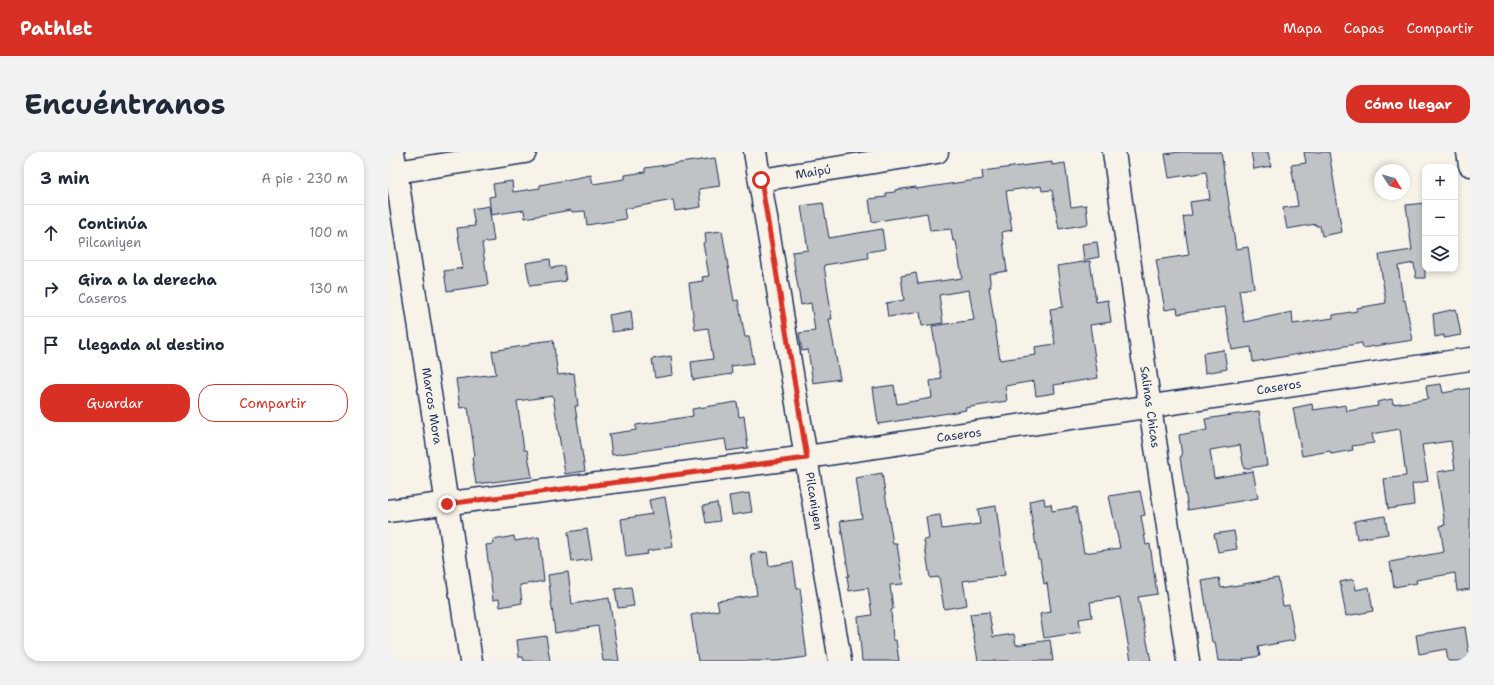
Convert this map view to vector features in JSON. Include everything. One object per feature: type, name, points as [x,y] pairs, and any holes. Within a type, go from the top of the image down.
[{"type":"street","points":[[394,162],[525,152]]},
{"type":"street","name":"Pilcaniyen","points":[[755,152],[761,180],[840,661]]},
{"type":"street","name":"Maipú","points":[[761,180],[937,152]]},
{"type":"street","name":"Salinas Chicas","points":[[1114,152],[1188,661]]},
{"type":"street","points":[[1468,152],[1470,165]]},
{"type":"street","name":"Marcos Mora","points":[[394,162],[471,661]]},
{"type":"street","name":"Caseros","points":[[388,511],[807,458],[1470,359]]},
{"type":"building","points":[[1180,152],[1221,152],[1236,249],[1248,247],[1254,288],[1239,290],[1244,322],[1292,312],[1293,324],[1333,318],[1333,315],[1357,311],[1357,308],[1386,303],[1379,255],[1412,250],[1406,205],[1422,203],[1422,272],[1425,272],[1425,278],[1416,278],[1414,263],[1398,266],[1403,300],[1405,300],[1413,340],[1363,348],[1362,343],[1253,362],[1251,347],[1232,350],[1225,307],[1178,314],[1177,308],[1165,310],[1156,260],[1189,255],[1183,217],[1192,215],[1190,202],[1210,199],[1206,172],[1169,178],[1165,154]]},
{"type":"building","points":[[1251,152],[1268,152],[1271,166],[1254,169]]},
{"type":"building","points":[[1304,152],[1329,152],[1342,232],[1322,236],[1320,226],[1316,226],[1316,224],[1287,229],[1283,208],[1298,206],[1291,165],[1306,163]]},
{"type":"building","points":[[715,158],[720,186],[699,189],[701,207],[675,211],[673,200],[624,209],[626,219],[587,225],[585,211],[572,212],[571,210],[525,218],[524,210],[491,215],[489,197],[495,196],[493,184],[512,181],[513,192],[540,188],[540,185],[591,175],[593,184],[625,179],[625,175],[645,172],[645,168]]},
{"type":"building","points":[[1052,162],[1052,165],[1065,163],[1071,207],[1086,205],[1088,224],[1059,229],[1052,190],[1042,191],[1041,186],[1006,191],[1012,230],[1002,232],[1007,271],[989,274],[991,287],[989,287],[1000,360],[1036,355],[1035,347],[1055,344],[1050,309],[1063,307],[1057,266],[1090,261],[1096,302],[1108,300],[1111,322],[1090,325],[1098,378],[1054,385],[1055,393],[1036,396],[1034,381],[1005,386],[1007,401],[965,408],[966,410],[955,412],[878,424],[873,388],[894,385],[897,404],[932,398],[930,381],[941,379],[932,326],[974,320],[969,290],[939,295],[943,323],[922,326],[920,312],[888,317],[886,303],[904,300],[901,276],[916,273],[918,284],[962,278],[956,241],[953,241],[951,229],[930,231],[927,213],[872,222],[869,199],[886,197],[886,193],[895,192],[895,190],[916,187],[916,189],[983,179],[982,171]]},
{"type":"building","points":[[823,203],[829,238],[882,229],[885,249],[867,252],[868,258],[824,265],[832,319],[829,319],[840,379],[813,383],[808,350],[802,351],[799,333],[815,331],[811,303],[801,305],[792,252],[808,250],[801,206]]},
{"type":"building","points":[[489,206],[494,241],[482,243],[488,285],[447,291],[444,271],[463,268],[457,228],[475,226],[472,209]]},
{"type":"building","points":[[722,231],[734,301],[738,300],[745,337],[749,337],[754,363],[731,366],[732,374],[693,380],[691,362],[713,359],[708,328],[695,330],[689,283],[703,281],[702,277],[709,276],[703,243],[706,242],[705,233]]},
{"type":"building","points":[[1097,242],[1099,257],[1084,260],[1082,244]]},
{"type":"building","points":[[550,259],[551,268],[564,266],[566,281],[530,286],[526,263]]},
{"type":"building","points":[[1456,309],[1461,335],[1444,338],[1444,335],[1435,337],[1433,314]]},
{"type":"building","points":[[631,311],[633,329],[612,332],[609,315]]},
{"type":"building","points":[[553,340],[558,375],[574,373],[578,406],[575,406],[585,471],[565,474],[553,396],[517,401],[524,450],[527,450],[532,477],[476,484],[472,457],[475,456],[468,407],[460,408],[456,379],[496,374],[492,351]]},
{"type":"building","points":[[1224,350],[1227,369],[1205,373],[1203,353]]},
{"type":"building","points":[[671,356],[673,375],[655,378],[652,359]]},
{"type":"building","points":[[1441,384],[1443,393],[1470,388],[1470,589],[1457,591],[1455,573],[1416,580],[1417,583],[1394,587],[1390,562],[1444,552],[1440,526],[1445,525],[1437,472],[1455,469],[1451,441],[1422,445],[1428,481],[1412,484],[1414,505],[1388,509],[1384,479],[1406,476],[1400,429],[1372,434],[1374,443],[1352,446],[1353,450],[1331,454],[1330,451],[1302,456],[1293,408],[1312,404],[1313,410],[1346,405],[1347,411],[1378,406],[1377,402],[1392,399],[1393,404],[1428,399],[1426,386]]},
{"type":"building","points":[[737,402],[739,417],[744,416],[748,448],[727,451],[725,439],[612,455],[609,434],[636,430],[636,425],[693,416],[692,409]]},
{"type":"building","points":[[1259,411],[1267,465],[1244,469],[1240,445],[1210,450],[1214,478],[1253,471],[1258,498],[1188,510],[1180,457],[1182,456],[1179,435],[1207,430],[1205,419]]},
{"type":"building","points":[[882,473],[893,544],[897,544],[903,584],[890,585],[893,609],[891,610],[893,640],[896,640],[899,661],[862,661],[858,617],[872,615],[868,588],[849,591],[847,576],[849,576],[840,521],[862,518],[856,478]]},
{"type":"building","points":[[1140,491],[1145,515],[1141,516],[1146,545],[1150,544],[1157,594],[1138,597],[1151,661],[1131,661],[1120,598],[1090,602],[1092,617],[1079,619],[1081,632],[1044,638],[1040,614],[1051,612],[1047,583],[1044,584],[1040,559],[1038,559],[1029,501],[1044,498],[1045,505],[1051,504],[1052,511],[1076,507],[1084,553],[1120,548],[1109,496]]},
{"type":"building","points":[[749,493],[752,512],[732,515],[729,496]]},
{"type":"building","points":[[665,497],[673,547],[647,551],[648,554],[626,557],[621,519],[652,514],[649,500]]},
{"type":"building","points":[[717,503],[720,521],[706,523],[703,506]]},
{"type":"building","points":[[996,506],[1005,575],[963,581],[967,605],[944,609],[939,577],[930,578],[924,540],[929,539],[926,517],[940,515],[942,529],[980,524],[978,509]]},
{"type":"building","points":[[1385,516],[1388,534],[1357,539],[1354,521]]},
{"type":"building","points":[[587,529],[592,559],[572,562],[568,532]]},
{"type":"building","points":[[1234,531],[1237,549],[1218,552],[1214,534]]},
{"type":"building","points":[[514,536],[515,541],[539,537],[544,581],[520,585],[522,603],[500,607],[499,599],[493,600],[486,545],[494,544],[493,540]]},
{"type":"building","points":[[767,552],[769,566],[793,562],[797,589],[800,588],[802,603],[800,604],[807,657],[777,661],[698,661],[691,615],[719,610],[717,601],[757,595],[751,554]]},
{"type":"building","points":[[568,572],[572,604],[609,598],[619,661],[603,661],[598,626],[555,633],[548,575]]},
{"type":"building","points":[[1219,578],[1221,588],[1278,578],[1283,606],[1289,605],[1295,640],[1258,647],[1260,656],[1243,659],[1244,661],[1218,661],[1215,642],[1212,642],[1202,581]]},
{"type":"building","points":[[1354,579],[1356,590],[1369,587],[1373,611],[1346,616],[1340,582]]},
{"type":"building","points":[[631,587],[634,606],[618,608],[615,589]]},
{"type":"building","points":[[989,612],[993,637],[1014,634],[1016,645],[1050,640],[1053,661],[978,661],[970,614]]},
{"type":"building","points":[[1465,627],[1470,661],[1448,661],[1446,649],[1419,654],[1416,635]]},
{"type":"building","points":[[546,636],[550,661],[524,661],[523,657],[519,657],[517,640]]},
{"type":"route","points":[[447,504],[807,458],[761,180]]}]
